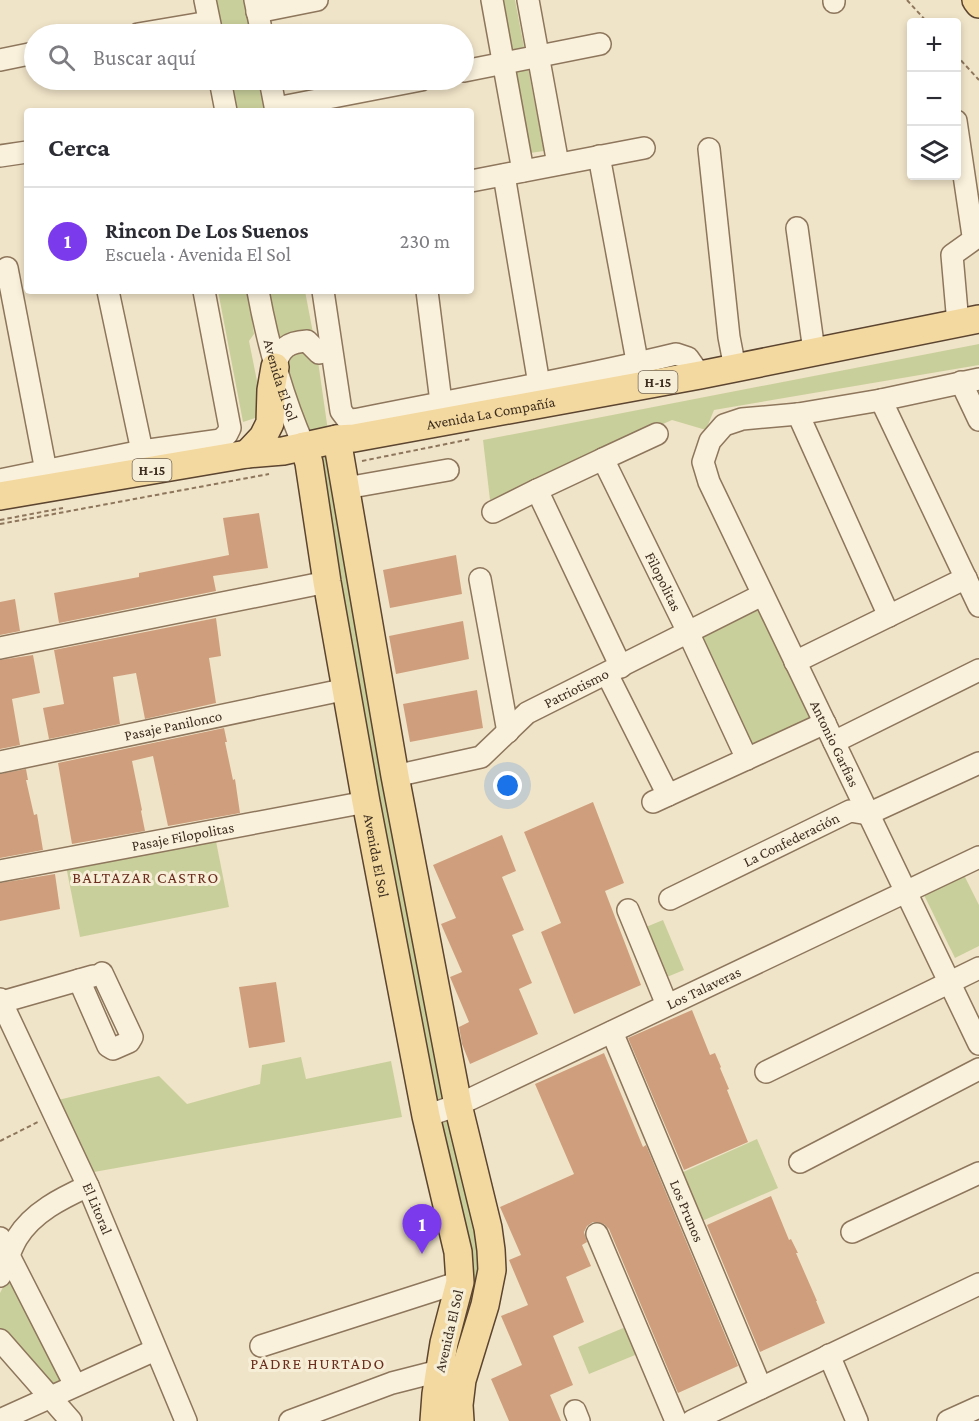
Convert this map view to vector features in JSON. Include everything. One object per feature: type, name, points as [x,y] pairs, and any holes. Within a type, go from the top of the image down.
[{"type":"main road","points":[[976,0],[979,4]]},
{"type":"main road","name":"Avenida La Compañía","points":[[0,496],[247,454],[284,451],[337,439],[354,438],[639,375],[700,375],[969,321]]},
{"type":"main road","points":[[247,454],[263,437],[270,423],[271,390],[275,367]]},
{"type":"main road","name":"Avenida El Sol","points":[[337,439],[395,776],[458,1105],[488,1228],[492,1270],[462,1380],[460,1421]]},
{"type":"main road","name":"Avenida El Sol","points":[[304,446],[309,463],[327,582],[366,802],[426,1116],[459,1252],[460,1282],[444,1343],[434,1421]]},
{"type":"street","points":[[205,0],[209,24]]},
{"type":"street","points":[[260,24],[256,6],[317,0]]},
{"type":"street","points":[[492,0],[504,63],[514,173],[539,384]]},
{"type":"street","points":[[528,0],[558,164]]},
{"type":"street","points":[[474,69],[600,44]]},
{"type":"street","points":[[0,60],[24,55]]},
{"type":"street","points":[[222,90],[225,108]]},
{"type":"street","points":[[272,90],[276,108]]},
{"type":"street","points":[[286,108],[373,90]]},
{"type":"street","points":[[958,126],[973,240],[952,255],[969,321]]},
{"type":"street","points":[[474,180],[644,148]]},
{"type":"street","points":[[710,149],[729,336],[735,368]]},
{"type":"street","points":[[0,156],[24,152]]},
{"type":"street","points":[[323,294],[341,411],[347,419],[354,420],[539,384],[639,375],[599,156]]},
{"type":"street","points":[[797,228],[814,351]]},
{"type":"street","points":[[11,267],[46,471]]},
{"type":"street","points":[[109,294],[142,451]]},
{"type":"street","points":[[0,480],[142,451],[221,440],[230,428],[205,294]]},
{"type":"street","name":"Avenida El Sol","points":[[259,294],[267,338],[289,414],[304,446]]},
{"type":"street","name":"Avenida El Sol","points":[[309,294],[337,439]]},
{"type":"street","points":[[427,294],[441,402]]},
{"type":"street","points":[[275,367],[284,347],[295,341],[307,341],[319,352]]},
{"type":"street","points":[[889,616],[798,414],[881,400],[970,381],[979,420]]},
{"type":"street","points":[[881,400],[979,606]]},
{"type":"street","name":"Antonio Garfias","points":[[798,414],[742,419],[724,425],[711,441],[703,462],[709,482],[762,596],[979,1044]]},
{"type":"street","points":[[493,512],[657,434]]},
{"type":"street","name":"Filopolitas","points":[[603,459],[747,759]]},
{"type":"street","points":[[346,488],[448,470]]},
{"type":"street","points":[[537,490],[614,670],[660,798],[747,759],[829,732],[979,670]]},
{"type":"street","points":[[795,662],[966,578]]},
{"type":"street","points":[[480,579],[508,732]]},
{"type":"street","points":[[0,648],[327,582]]},
{"type":"street","name":"Patriotismo","points":[[395,776],[481,757],[527,713],[762,596]]},
{"type":"street","name":"Pasaje Panilonco","points":[[0,762],[347,689]]},
{"type":"street","name":"La Confederación","points":[[670,899],[850,811],[868,814],[979,763]]},
{"type":"street","name":"Pasaje Filopolitas","points":[[0,871],[366,802]]},
{"type":"street","name":"Los Talaveras","points":[[426,1116],[458,1105],[979,857]]},
{"type":"street","points":[[628,910],[668,1005]]},
{"type":"street","points":[[766,1072],[979,968]]},
{"type":"street","points":[[1,1000],[107,972],[132,1037],[129,1042],[113,1049],[108,1046],[79,980]]},
{"type":"street","name":"El Litoral","points":[[1,1000],[88,1186],[186,1421]]},
{"type":"street","name":"Los Prunos","points":[[612,1032],[761,1388]]},
{"type":"street","points":[[800,1162],[979,1069]]},
{"type":"street","points":[[852,1232],[979,1173]]},
{"type":"street","points":[[0,1276],[4,1247],[55,1202],[88,1186]]},
{"type":"street","points":[[597,1234],[676,1421]]},
{"type":"street","points":[[4,1247],[75,1385]]},
{"type":"street","points":[[261,1346],[460,1282]]},
{"type":"street","points":[[692,1421],[733,1412],[761,1388],[979,1284]]},
{"type":"street","points":[[0,1340],[71,1421]]},
{"type":"street","points":[[0,1420],[155,1350]]},
{"type":"street","points":[[829,1355],[857,1421]]},
{"type":"street","points":[[290,1421],[333,1413],[392,1383],[439,1371]]},
{"type":"street","points":[[948,1421],[979,1407]]},
{"type":"path","points":[[907,0],[923,18]]},
{"type":"path","points":[[961,60],[979,80]]},
{"type":"path","points":[[0,524],[268,474]]},
{"type":"path","points":[[0,1141],[54,1113]]},
{"type":"green space","points":[[214,0],[250,0],[255,24],[219,24]]},
{"type":"green space","points":[[501,0],[515,0],[544,151],[530,153]]},
{"type":"green space","points":[[232,90],[267,90],[270,108],[235,108]]},
{"type":"green space","points":[[219,294],[248,294],[254,334],[249,341],[263,411],[258,417],[243,422]]},
{"type":"green space","points":[[261,294],[306,294],[441,1090],[465,1178],[479,1245],[481,1267],[440,1421],[464,1290]]},
{"type":"green space","points":[[979,344],[979,365],[714,410],[706,430],[672,420],[490,500],[483,440]]},
{"type":"green space","points":[[766,601],[825,723],[747,759],[691,638]]},
{"type":"green space","points":[[213,826],[229,907],[80,937],[64,856]]},
{"type":"green space","points":[[964,875],[979,905],[979,946],[955,958],[924,895]]},
{"type":"green space","points":[[663,920],[684,970],[667,977],[646,927]]},
{"type":"green space","points":[[301,1057],[306,1079],[391,1061],[402,1117],[94,1172],[58,1100],[159,1076],[187,1104],[260,1084],[262,1065]]},
{"type":"green space","points":[[757,1139],[778,1188],[702,1221],[681,1173]]},
{"type":"green space","points":[[11,1271],[67,1383],[54,1389],[0,1330],[0,1293]]},
{"type":"green space","points":[[628,1326],[640,1353],[589,1374],[578,1347]]},
{"type":"building","points":[[259,513],[268,568],[213,576],[216,591],[59,623],[54,593],[139,577],[139,573],[229,555],[223,518]]},
{"type":"building","points":[[456,555],[462,594],[390,608],[383,570]]},
{"type":"building","points":[[15,599],[20,631],[0,635],[0,602]]},
{"type":"building","points":[[216,618],[221,656],[209,658],[216,703],[145,719],[136,673],[113,677],[120,724],[49,739],[43,708],[64,704],[54,650]]},
{"type":"building","points":[[463,621],[469,659],[396,674],[389,636]]},
{"type":"building","points":[[33,655],[40,693],[12,699],[20,745],[0,749],[0,660]]},
{"type":"building","points":[[477,690],[483,728],[410,742],[403,704]]},
{"type":"building","points":[[224,728],[240,813],[168,826],[153,756],[132,761],[145,831],[72,844],[58,763]]},
{"type":"building","points":[[26,769],[28,780],[26,780],[34,815],[37,814],[43,850],[0,858],[0,774]]},
{"type":"building","points":[[593,802],[624,883],[605,891],[641,985],[574,1014],[541,932],[561,923],[524,832]]},
{"type":"building","points":[[502,835],[516,871],[502,877],[524,930],[512,935],[532,983],[519,989],[538,1034],[470,1064],[462,1044],[459,1027],[469,1022],[450,977],[462,972],[441,924],[456,918],[433,865]]},
{"type":"building","points":[[55,874],[60,909],[0,921],[0,883]]},
{"type":"building","points":[[276,982],[285,1042],[249,1048],[239,987]]},
{"type":"building","points":[[692,1010],[710,1055],[715,1053],[721,1067],[729,1089],[727,1090],[748,1142],[684,1170],[628,1038]]},
{"type":"building","points":[[604,1053],[643,1147],[646,1145],[738,1366],[678,1393],[609,1229],[604,1224],[593,1222],[584,1232],[587,1242],[582,1245],[591,1266],[566,1277],[584,1322],[553,1336],[573,1385],[550,1395],[561,1421],[509,1421],[491,1379],[522,1365],[501,1316],[528,1305],[509,1260],[521,1255],[500,1207],[574,1174],[535,1084]]},
{"type":"building","points":[[771,1196],[789,1240],[791,1239],[798,1253],[796,1253],[825,1323],[760,1352],[707,1225]]},
{"type":"place","name":"Rincon De Los Suenos","points":[[422,1254]]},
{"type":"district","name":"BALTAZAR CASTRO","points":[[146,877]]},
{"type":"district","name":"PADRE HURTADO","points":[[318,1363]]}]
